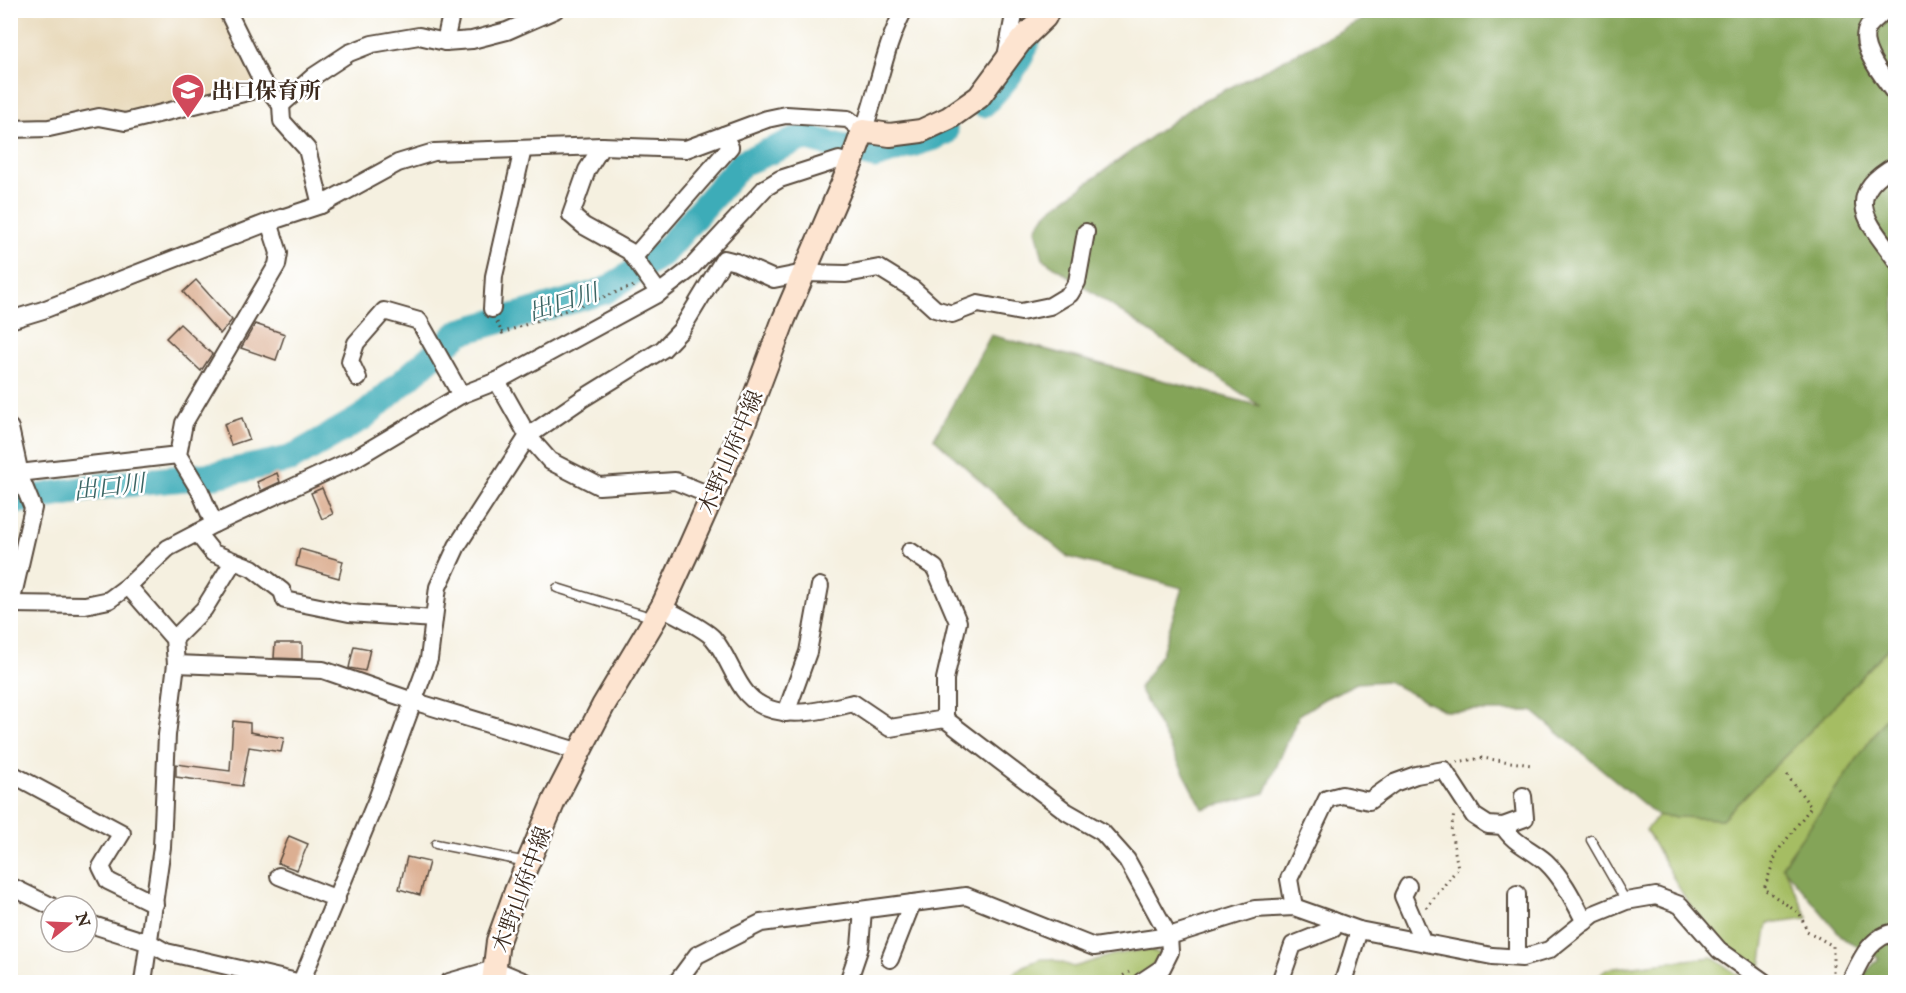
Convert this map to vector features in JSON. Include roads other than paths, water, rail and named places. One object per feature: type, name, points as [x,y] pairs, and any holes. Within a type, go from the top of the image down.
[{"type":"main road","points":[[862,134],[890,135],[921,131],[949,118],[979,97],[1022,39],[1047,14]]},
{"type":"main road","name":"木野山府中線","points":[[494,976],[498,940],[554,801],[658,612],[712,496],[743,427],[784,319],[862,134]]},
{"type":"street","points":[[227,10],[262,81],[281,105],[282,121],[306,149],[321,205]]},
{"type":"street","points":[[445,42],[452,10]]},
{"type":"street","points":[[281,105],[314,76],[349,53],[372,44],[419,36],[445,42],[472,40],[507,31],[555,10]]},
{"type":"street","points":[[10,320],[43,310],[269,222],[321,205],[398,164],[434,152],[602,146],[686,149],[767,119],[786,115],[848,119],[862,134],[872,109],[885,53],[904,10]]},
{"type":"street","points":[[1005,63],[1015,10]]},
{"type":"street","points":[[1885,10],[1867,28],[1865,40],[1871,59],[1896,94]]},
{"type":"street","points":[[10,129],[49,128],[99,117],[125,122],[252,91],[262,81]]},
{"type":"street","points":[[634,257],[729,147],[724,135]]},
{"type":"street","points":[[602,146],[587,170],[572,215],[584,226],[629,251],[655,286]]},
{"type":"street","points":[[492,309],[494,276],[523,149]]},
{"type":"street","points":[[10,428],[17,475],[33,508],[11,605],[85,605],[109,600],[128,586],[168,548],[354,459],[461,395],[497,381],[655,286],[688,272],[765,188],[780,179],[839,160],[851,164]]},
{"type":"street","points":[[1896,165],[1870,186],[1863,207],[1866,218],[1896,260]]},
{"type":"street","points":[[214,524],[200,490],[178,455],[184,423],[278,265],[279,253],[269,222]]},
{"type":"street","points":[[99,927],[150,943],[166,952],[299,982],[337,899],[429,659],[438,587],[457,546],[528,436],[582,399],[663,349],[681,330],[724,259],[774,279],[804,273],[846,274],[879,268],[913,289],[935,309],[952,314],[978,304],[1021,312],[1050,306],[1070,294],[1077,282],[1086,232]]},
{"type":"street","points":[[358,378],[350,361],[356,343],[384,311],[418,321],[461,395]]},
{"type":"street","points":[[497,381],[528,436],[550,461],[599,486],[675,481],[712,496]]},
{"type":"street","points":[[17,475],[178,455]]},
{"type":"street","points":[[196,533],[213,553],[252,568],[282,591],[285,600],[349,613],[434,619]]},
{"type":"street","points":[[910,551],[935,568],[958,622],[945,679],[945,719]]},
{"type":"street","points":[[174,639],[204,609],[234,562]]},
{"type":"street","points":[[128,586],[174,639],[176,664],[167,735],[162,847],[143,982]]},
{"type":"street","points":[[786,713],[808,652],[820,586]]},
{"type":"street","points":[[658,612],[712,637],[748,695],[768,708],[786,713],[817,712],[853,704],[890,729],[945,719],[1067,812],[1102,832],[1127,860],[1169,936],[1170,952],[1162,968],[1141,982]]},
{"type":"street","points":[[176,664],[323,670],[413,701],[580,752]]},
{"type":"street","points":[[1294,907],[1289,879],[1327,799],[1342,795],[1370,801],[1394,783],[1416,775],[1444,770],[1474,816],[1488,825],[1503,826],[1525,818],[1523,796]]},
{"type":"street","points":[[10,773],[122,833],[101,867],[108,881],[155,904]]},
{"type":"street","points":[[1503,826],[1509,836],[1547,863],[1570,894],[1585,922]]},
{"type":"street","points":[[279,876],[337,899]]},
{"type":"street","points":[[10,886],[39,900]]},
{"type":"street","points":[[1408,886],[1404,896],[1423,942]]},
{"type":"street","points":[[1516,894],[1517,957]]},
{"type":"street","points":[[676,982],[697,955],[761,923],[966,896],[1094,947],[1169,936],[1255,909],[1294,907],[1359,930],[1492,956],[1522,958],[1549,950],[1594,914],[1626,901],[1656,896],[1680,905],[1719,950],[1764,982]]},
{"type":"street","points":[[890,959],[912,903]]},
{"type":"street","points":[[848,982],[860,947],[863,910]]},
{"type":"street","points":[[1280,982],[1293,945],[1333,929],[1334,921]]},
{"type":"street","points":[[1343,982],[1359,930]]},
{"type":"street","points":[[1850,982],[1865,951],[1886,934],[1896,933]]},
{"type":"street","points":[[449,982],[494,976],[525,982]]},
{"type":"lane","points":[[557,588],[658,612]]},
{"type":"lane","points":[[1592,840],[1626,901]]},
{"type":"lane","points":[[436,844],[528,862]]},
{"type":"waterway","name":"出口川","points":[[983,104],[1015,65],[1028,38]]},
{"type":"waterway","name":"出口川","points":[[10,502],[104,486],[215,475],[290,459],[363,417],[460,332],[605,291],[662,254],[742,163],[804,137],[875,156],[945,132]]},
{"type":"place","name":"出口保育所","points":[[188,119]]}]
